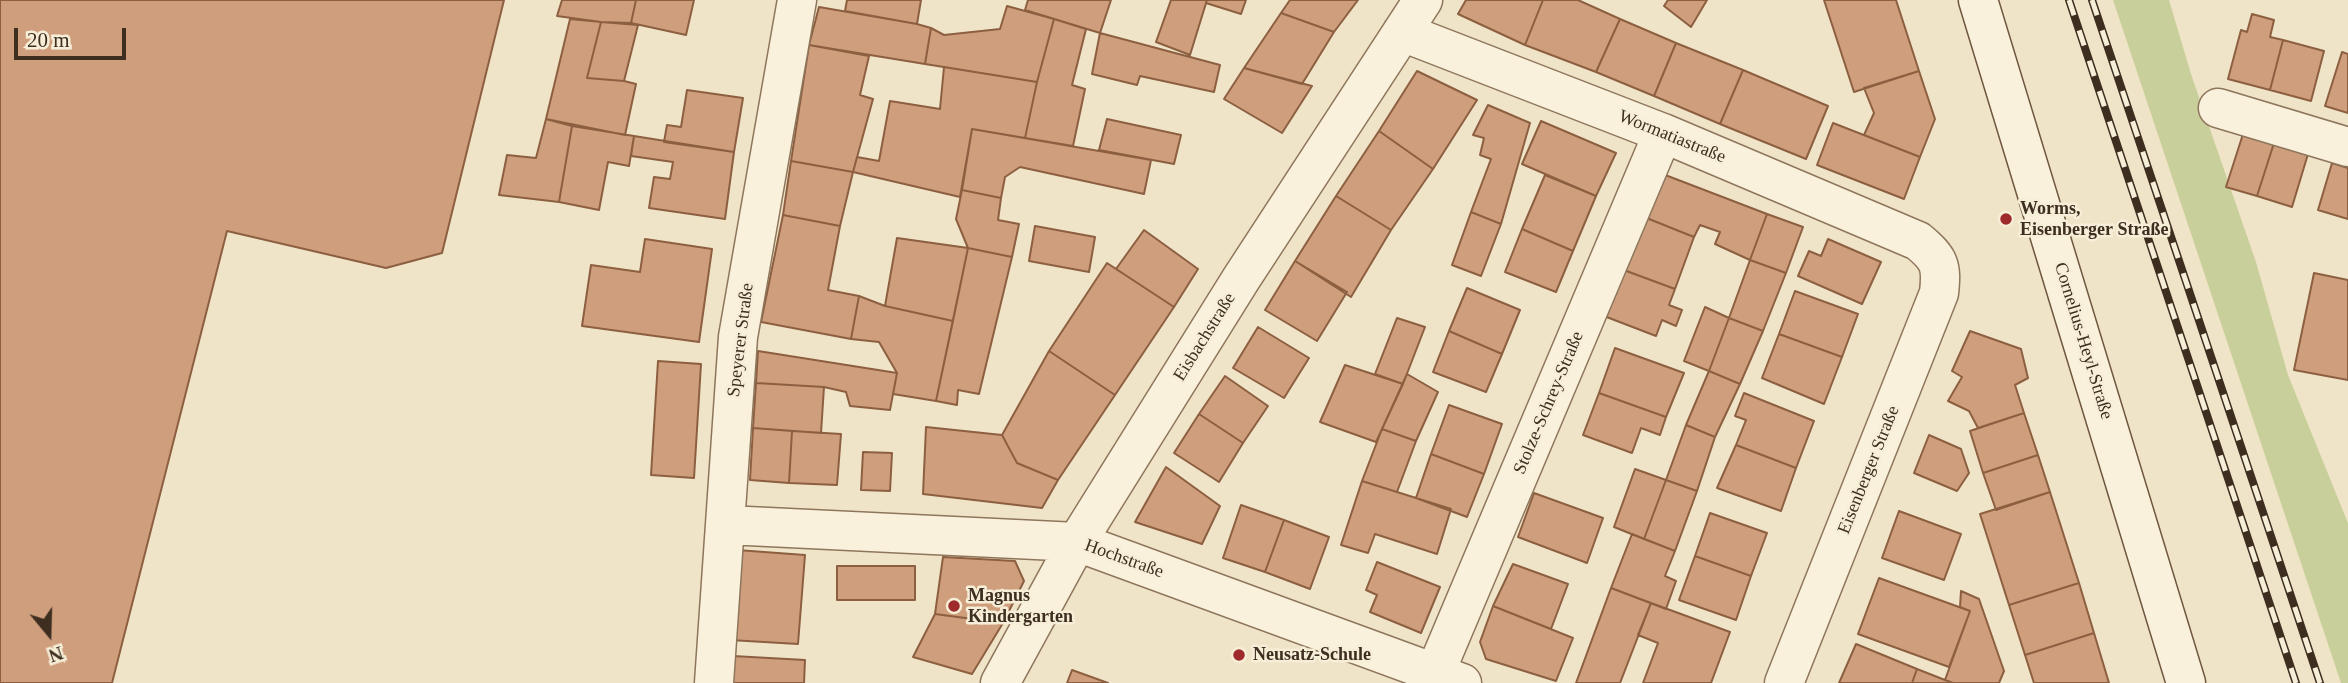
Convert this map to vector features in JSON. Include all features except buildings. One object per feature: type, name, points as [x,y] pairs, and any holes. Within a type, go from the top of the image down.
[{"type":"street","name":"Speyerer Straße","points":[[714,683],[727,526],[738,337],[797,0]]},
{"type":"street","name":"Eisbachstraße","points":[[1000,683],[1077,542],[1241,279],[1423,0]]},
{"type":"street","name":"Cornelius-Heyl-Straße","points":[[1978,0],[2186,683]]},
{"type":"street","name":"Wormatiastraße","points":[[1402,32],[1663,133],[1918,241],[1935,256]]},
{"type":"street","points":[[2218,108],[2348,147]]},
{"type":"street","name":"Stolze-Schrey-Straße","points":[[1449,678],[1663,133]]},
{"type":"street","name":"Eisenberger Straße","points":[[1784,683],[1939,293],[1941,272],[1935,256]]},
{"type":"street","name":"Hochstraße","points":[[727,526],[1077,542],[1449,678]]},
{"type":"green space","points":[[2113,0],[2169,0],[2191,74],[2256,262],[2288,375],[2348,523],[2348,683],[2341,683]]},
{"type":"railway","points":[[2069,0],[2296,683]]},
{"type":"railway","points":[[2092,0],[2320,683]]},
{"type":"place","name":"Worms, Eisenberger Straße","points":[[2006,219]]},
{"type":"place","name":"Magnus Kindergarten","points":[[954,606]]},
{"type":"place","name":"Neusatz-Schule","points":[[1239,655]]}]
